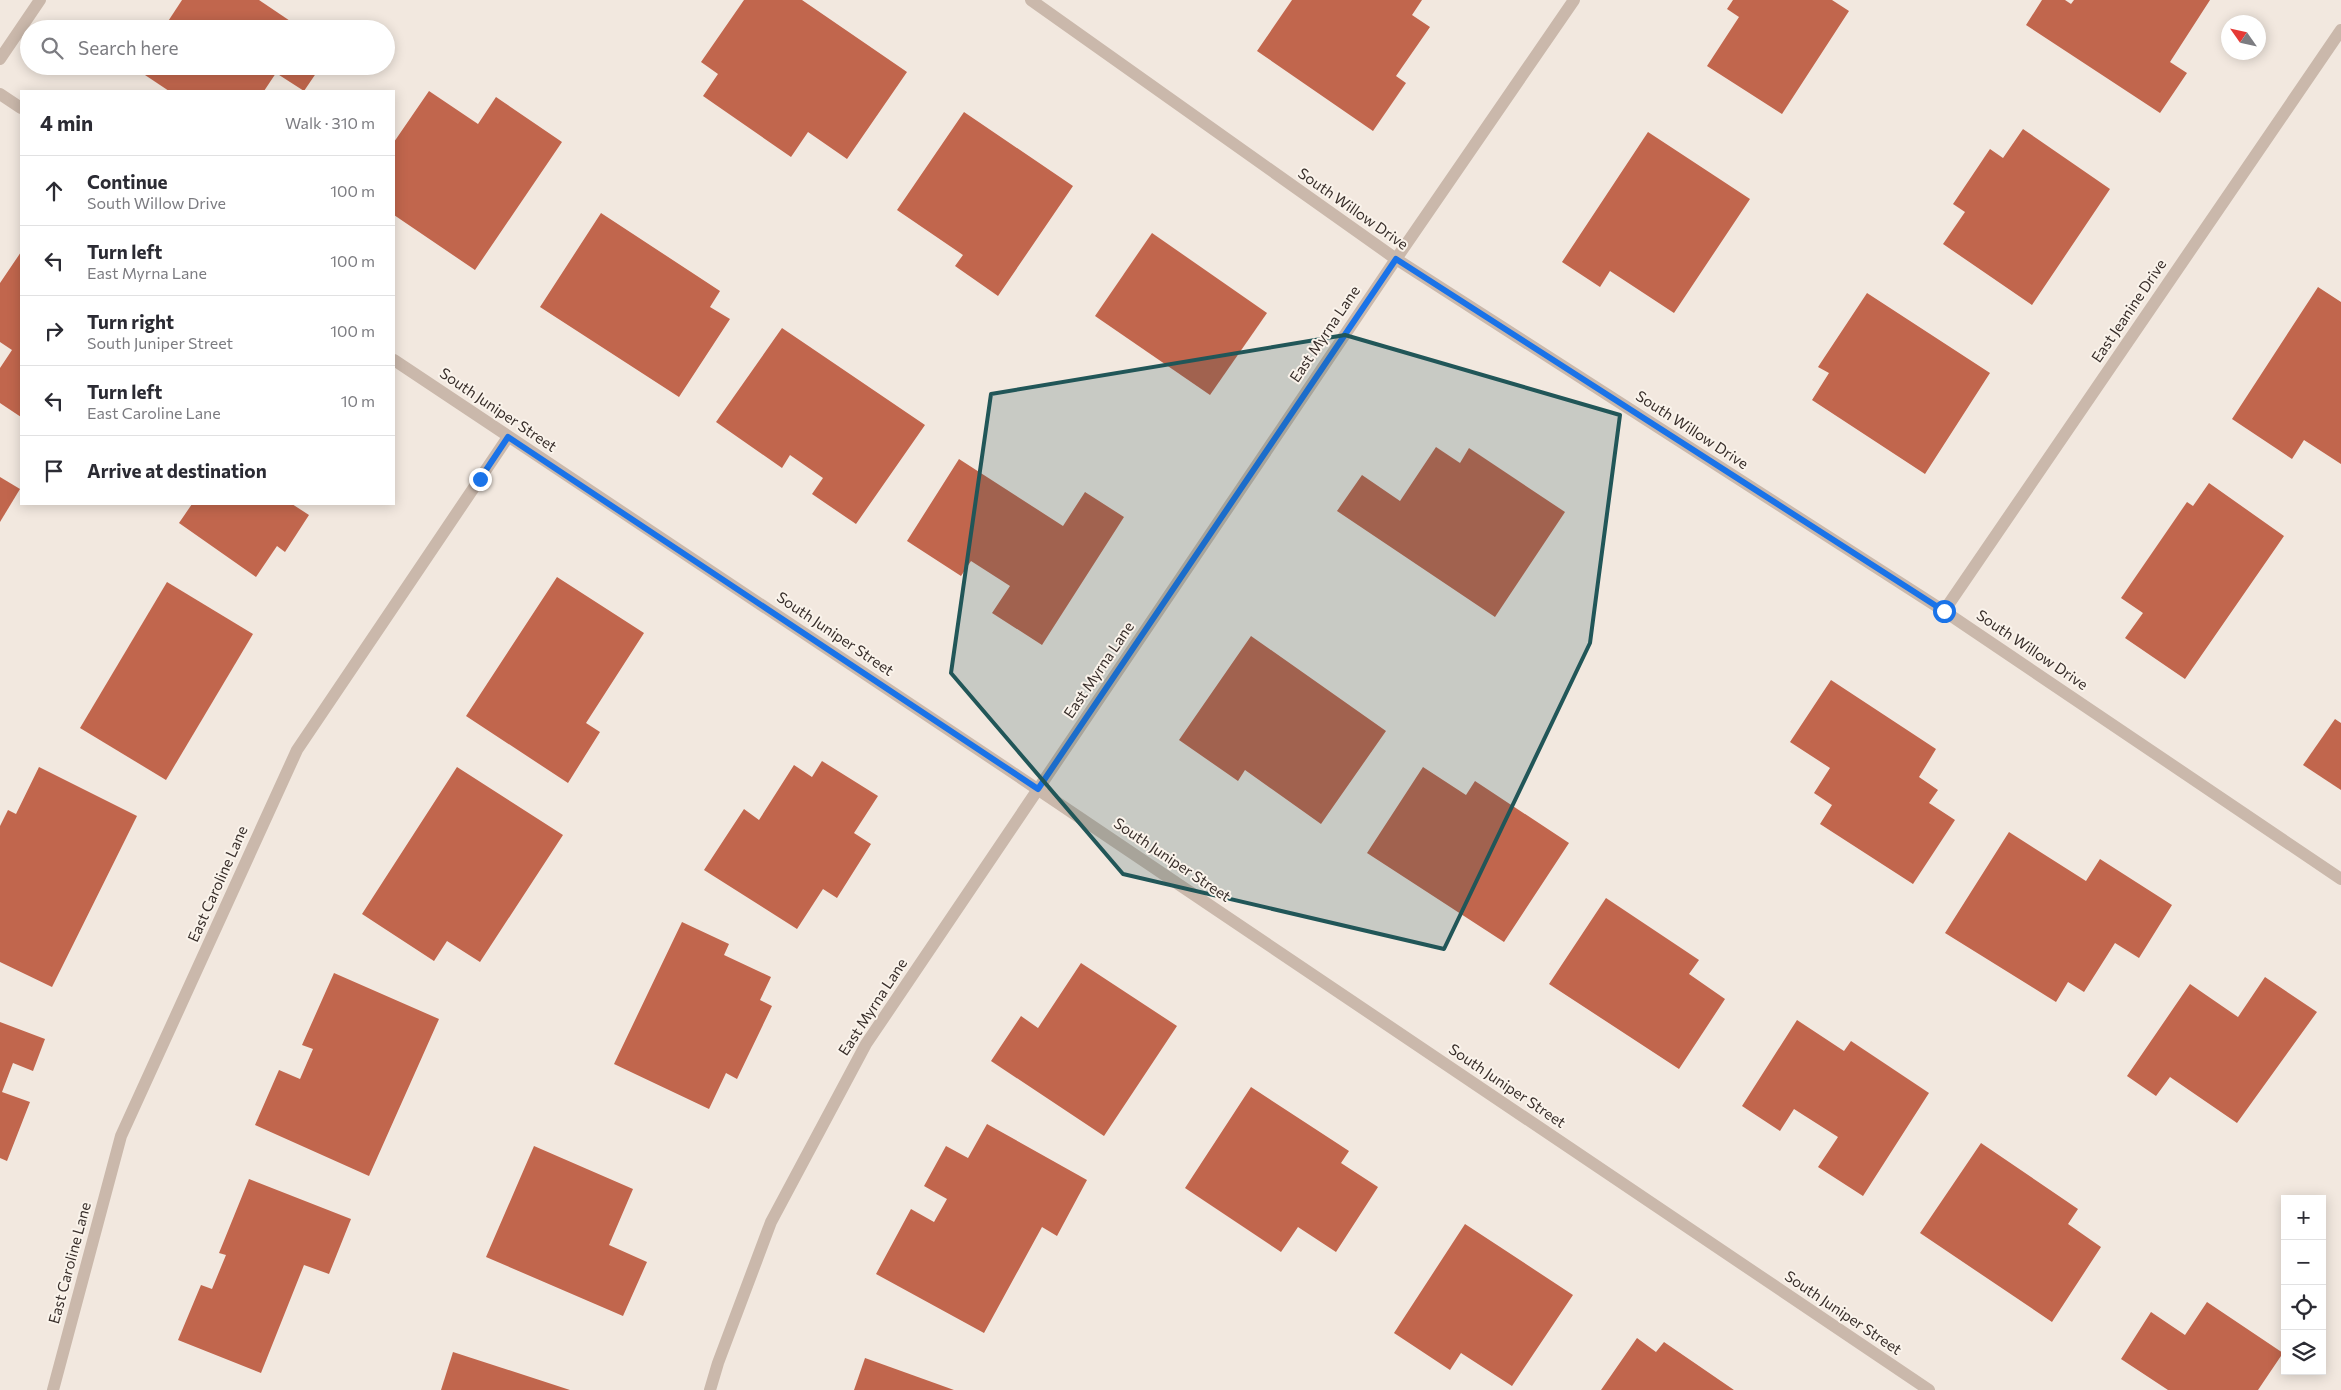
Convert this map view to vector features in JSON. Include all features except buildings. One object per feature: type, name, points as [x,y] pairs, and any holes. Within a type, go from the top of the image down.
[{"type":"street","points":[[26,20],[40,0]]},
{"type":"street","name":"South Willow Drive","points":[[1031,0],[1396,259],[1944,611],[2341,879]]},
{"type":"street","name":"East Myrna Lane","points":[[710,1390],[718,1363],[771,1222],[866,1044],[1396,259],[1574,0]]},
{"type":"street","points":[[0,59],[20,30]]},
{"type":"street","name":"East Jeanine Drive","points":[[1944,611],[2341,30]]},
{"type":"street","points":[[0,94],[20,107]]},
{"type":"street","name":"South Juniper Street","points":[[395,361],[1038,789],[1929,1390]]},
{"type":"street","name":"East Caroline Lane","points":[[53,1390],[121,1136],[297,750],[508,437]]},
{"type":"highlighted area","points":[[1345,335],[1620,415],[1590,643],[1444,949],[1123,874],[951,673],[991,394]]},
{"type":"route","points":[[480,479],[508,437],[1038,789],[1396,259],[1944,611]]}]
